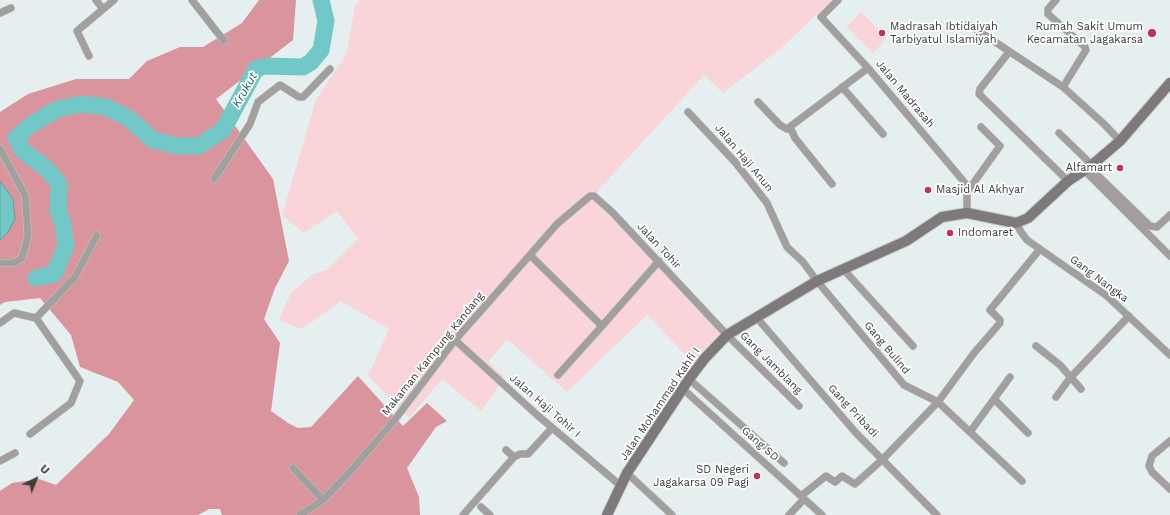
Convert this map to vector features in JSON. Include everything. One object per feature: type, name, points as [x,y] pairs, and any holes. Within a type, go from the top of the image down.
[{"type":"main road","points":[[1016,223],[1028,218],[1068,181],[1089,167],[1120,141],[1170,83]]},
{"type":"main road","name":"Jalan Mohammad Kahfi I","points":[[607,515],[627,473],[689,379],[705,358],[727,335],[817,282],[906,241],[942,217],[967,213],[1016,223]]},
{"type":"street","points":[[96,0],[103,9]]},
{"type":"street","points":[[89,56],[78,31],[114,0]]},
{"type":"street","points":[[192,0],[224,41]]},
{"type":"street","name":"Jalan Madrasah","points":[[838,0],[821,17],[868,68],[965,183],[967,192],[967,213]]},
{"type":"street","points":[[1056,0],[1048,9],[1048,14],[1085,47],[1086,50],[1063,87]]},
{"type":"street","points":[[0,13],[11,8]]},
{"type":"street","points":[[968,24],[1008,52],[1063,87],[1104,124],[1120,141]]},
{"type":"street","points":[[1008,52],[980,89],[979,94],[1068,181]]},
{"type":"street","points":[[758,102],[780,125],[787,129],[868,68]]},
{"type":"street","points":[[214,179],[250,124],[258,102],[280,85],[299,97],[303,97],[330,69]]},
{"type":"street","points":[[842,87],[883,134]]},
{"type":"street","name":"Jalan Haji Anun","points":[[688,112],[735,162],[767,203],[787,247],[803,262],[817,282]]},
{"type":"street","points":[[790,127],[795,138],[832,184]]},
{"type":"street","points":[[967,192],[1000,146],[981,128]]},
{"type":"street","points":[[1059,133],[1170,256]]},
{"type":"street","points":[[0,149],[25,195],[28,236],[22,258],[14,263],[0,263]]},
{"type":"street","points":[[1089,167],[1150,226],[1157,227],[1170,215]]},
{"type":"street","name":"Jalan Tohir","points":[[570,214],[586,198],[594,196],[612,212],[659,261],[727,335]]},
{"type":"street","name":"Makaman Kampung Kandang","points":[[300,515],[323,500],[371,449],[455,340],[556,224],[570,214]]},
{"type":"street","name":"Gang Nangka","points":[[1016,223],[1027,240],[1107,296],[1170,354]]},
{"type":"street","points":[[36,318],[75,277],[97,235]]},
{"type":"street","points":[[789,515],[803,498],[826,476],[835,482],[842,476],[855,484],[883,459],[938,402],[974,353],[1000,322],[990,309],[1040,249]]},
{"type":"street","points":[[530,255],[602,326]]},
{"type":"street","points":[[558,375],[659,261]]},
{"type":"street","points":[[844,270],[913,346]]},
{"type":"street","name":"Gang Bulind","points":[[817,282],[904,385],[938,402],[1022,481]]},
{"type":"street","points":[[0,323],[14,313],[36,318],[80,381],[71,403],[30,434]]},
{"type":"street","points":[[1056,397],[1070,378],[1129,316]]},
{"type":"street","name":"Gang Pribadi","points":[[757,318],[835,409],[937,515]]},
{"type":"street","name":"Gang Jamblang","points":[[727,335],[799,406]]},
{"type":"street","name":"Jalan Haji Tohir I","points":[[455,340],[552,428],[621,486]]},
{"type":"street","points":[[1036,346],[1060,365],[1081,390]]},
{"type":"street","points":[[970,432],[1010,376]]},
{"type":"street","points":[[689,379],[784,463]]},
{"type":"street","name":"Gang SD","points":[[683,389],[822,515]]},
{"type":"street","points":[[994,399],[1028,433]]},
{"type":"street","points":[[464,515],[514,456],[528,454],[552,428]]},
{"type":"street","points":[[1170,441],[1152,456],[1149,466],[1152,472],[1170,489]]},
{"type":"street","points":[[506,450],[514,456]]},
{"type":"street","points":[[0,461],[15,453]]},
{"type":"street","points":[[293,468],[323,500]]},
{"type":"street","points":[[627,473],[672,515]]},
{"type":"street","points":[[481,507],[490,515]]},
{"type":"shaded area","points":[[259,0],[296,0],[293,40],[216,99],[273,179],[289,261],[275,288],[264,319],[280,343],[271,411],[298,428],[311,427],[358,376],[403,426],[427,403],[447,421],[436,427],[407,468],[419,497],[420,515],[222,515],[220,509],[209,509],[198,515],[0,515],[0,491],[12,483],[39,479],[56,485],[109,434],[134,400],[118,382],[80,367],[71,335],[40,298],[5,302],[0,305],[0,112],[28,94],[76,79],[129,79],[147,61],[180,47],[203,47],[242,23]]},
{"type":"shaded area","points":[[360,0],[832,0],[780,49],[723,93],[704,75],[594,195],[724,329],[692,362],[647,315],[567,392],[507,339],[488,362],[505,377],[481,411],[442,379],[409,418],[368,376],[389,329],[341,301],[302,329],[279,320],[291,293],[312,275],[328,269],[358,239],[337,211],[304,233],[282,215],[316,100],[347,53],[355,6]]},
{"type":"shaded area","points":[[861,12],[887,38],[873,53],[846,27]]},
{"type":"water","points":[[0,181],[13,199],[15,219],[8,232],[0,240]]},
{"type":"waterway","name":"Krukut","points":[[36,278],[54,274],[66,246],[63,224],[58,211],[59,184],[48,170],[22,150],[16,138],[28,127],[57,109],[82,104],[106,107],[128,118],[153,140],[178,146],[199,146],[223,130],[256,69],[265,66],[303,67],[311,62],[321,50],[326,21],[321,0]]},
{"type":"place","name":"Madrasah Ibtidaiyah Tarbiyatul Islamiyah","points":[[882,33]]},
{"type":"place","name":"Rumah Sakit Umum Kecamatan Jagakarsa","points":[[1152,33]]},
{"type":"place","name":"Alfamart","points":[[1120,168]]},
{"type":"place","name":"Masjid Al Akhyar","points":[[928,190]]},
{"type":"place","name":"Indomaret","points":[[950,233]]},
{"type":"place","name":"SD Negeri Jagakarsa 09 Pagi","points":[[757,476]]}]
